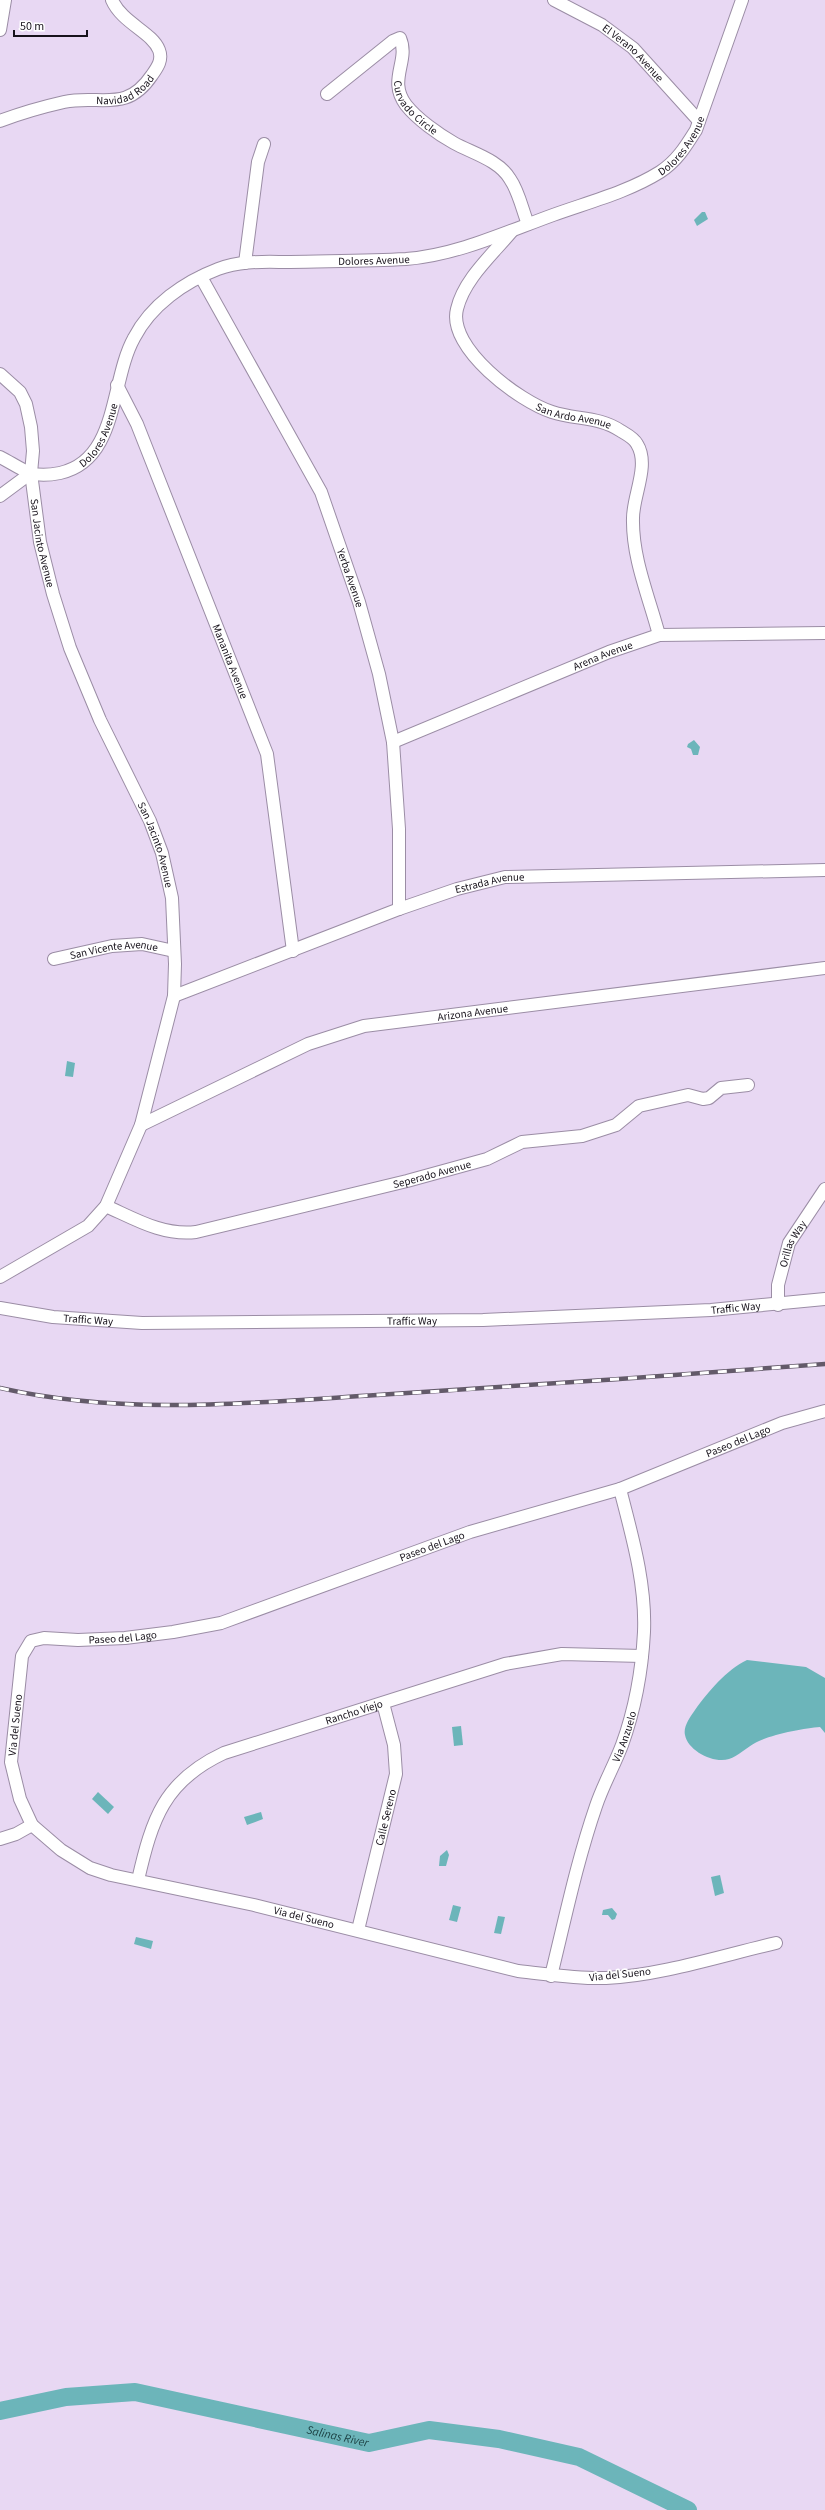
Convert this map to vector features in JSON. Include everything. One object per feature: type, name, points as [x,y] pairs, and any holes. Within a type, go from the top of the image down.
[{"type":"street","points":[[0,30],[5,0]]},
{"type":"street","name":"Navidad Road","points":[[0,121],[66,101],[124,99],[141,90],[159,64],[159,50],[150,39],[120,14],[112,0]]},
{"type":"street","name":"El Verano Avenue","points":[[554,0],[602,25],[633,48],[699,121]]},
{"type":"street","name":"Dolores Avenue","points":[[0,457],[31,473],[41,475],[66,472],[77,467],[89,458],[104,434],[129,347],[144,321],[167,298],[219,268],[245,263],[408,258],[456,249],[512,231],[620,192],[662,171],[685,149],[699,121],[742,0]]},
{"type":"street","name":"Curvado Circle","points":[[327,94],[393,41],[400,38],[403,46],[397,78],[399,93],[406,106],[452,142],[494,163],[502,170],[510,178],[515,188],[528,224]]},
{"type":"street","points":[[245,263],[258,162],[264,144]]},
{"type":"street","name":"San Ardo Avenue","points":[[512,231],[463,292],[456,311],[459,331],[480,362],[509,387],[536,405],[552,412],[611,424],[636,443],[640,449],[641,473],[633,519],[638,562],[659,635]]},
{"type":"street","name":"Yerba Avenue","points":[[201,277],[321,492],[359,602],[379,674],[393,742],[400,829],[399,909]]},
{"type":"street","name":"San Jacinto Avenue","points":[[0,374],[20,392],[26,404],[32,439],[31,473],[40,542],[52,594],[70,648],[100,720],[150,821],[162,853],[172,898],[174,951],[174,996],[140,1125],[106,1206],[88,1226],[0,1277]]},
{"type":"street","name":"Mananita Avenue","points":[[117,385],[136,424],[267,754],[293,951]]},
{"type":"street","points":[[0,496],[31,473]]},
{"type":"street","name":"Arena Avenue","points":[[393,742],[609,652],[659,635],[695,637],[825,633]]},
{"type":"street","name":"Estrada Avenue","points":[[174,996],[399,909],[457,889],[505,877],[825,870]]},
{"type":"street","name":"San Vicente Avenue","points":[[54,959],[112,946],[142,944],[174,951]]},
{"type":"street","name":"Arizona Avenue","points":[[140,1125],[308,1044],[364,1026],[825,968]]},
{"type":"street","name":"Seperado Avenue","points":[[106,1206],[159,1229],[185,1233],[209,1230],[408,1181],[487,1159],[522,1142],[582,1136],[616,1125],[639,1106],[688,1094],[703,1099],[709,1098],[721,1088],[748,1085]]},
{"type":"street","name":"Orillas Way","points":[[778,1305],[778,1285],[789,1243],[797,1227],[825,1189]]},
{"type":"street","name":"Traffic Way","points":[[0,1308],[54,1318],[142,1322],[490,1319],[605,1316],[778,1305],[825,1299]]},
{"type":"street","name":"Paseo del Lago","points":[[30,1641],[44,1638],[78,1640],[125,1638],[173,1632],[221,1622],[470,1532],[620,1489],[782,1423],[825,1411]]},
{"type":"street","name":"Via Anzuelo","points":[[550,1976],[584,1841],[596,1804],[631,1718],[642,1656],[643,1610],[640,1573],[620,1489]]},
{"type":"street","name":"Via del Sueno","points":[[30,1641],[22,1656],[5,1762],[32,1825],[61,1850],[81,1863],[111,1875],[358,1930],[518,1971],[550,1976],[607,1978],[634,1975],[776,1943]]},
{"type":"street","name":"Rancho Viejo","points":[[138,1880],[149,1833],[154,1820],[167,1798],[194,1770],[214,1758],[235,1749],[383,1704],[505,1664],[533,1658],[591,1653],[642,1656]]},
{"type":"street","name":"Calle Sereno","points":[[358,1930],[396,1774],[394,1745],[383,1704]]},
{"type":"street","points":[[0,1839],[16,1834],[32,1825]]},
{"type":"shaded area","points":[[702,212],[705,212],[708,219],[697,226],[694,220]]},
{"type":"shaded area","points":[[694,740],[700,747],[698,755],[693,755],[691,749],[687,747],[688,744]]},
{"type":"shaded area","points":[[67,1061],[75,1063],[73,1077],[65,1076]]},
{"type":"shaded area","points":[[747,1660],[806,1667],[825,1678],[825,1733],[820,1727],[796,1730],[761,1740],[732,1758],[723,1760],[709,1758],[696,1751],[687,1741],[685,1735],[686,1725],[691,1716],[706,1696],[725,1675],[739,1664]]},
{"type":"shaded area","points":[[461,1726],[463,1745],[454,1746],[452,1727]]},
{"type":"shaded area","points":[[98,1792],[114,1807],[108,1814],[92,1799]]},
{"type":"shaded area","points":[[261,1812],[263,1819],[247,1825],[244,1817]]},
{"type":"shaded area","points":[[447,1850],[449,1855],[446,1866],[439,1866],[440,1856]]},
{"type":"shaded area","points":[[720,1875],[724,1893],[715,1896],[711,1877]]},
{"type":"shaded area","points":[[453,1905],[461,1907],[457,1922],[449,1920]]},
{"type":"shaded area","points":[[612,1908],[617,1914],[615,1919],[612,1920],[608,1915],[602,1915],[603,1910]]},
{"type":"shaded area","points":[[498,1916],[505,1917],[501,1934],[494,1933]]},
{"type":"shaded area","points":[[136,1937],[153,1941],[151,1949],[134,1944]]},
{"type":"waterway","name":"Salinas River","points":[[0,2411],[66,2397],[135,2392],[369,2443],[429,2430],[499,2439],[579,2457],[688,2510]]},
{"type":"railway","points":[[0,1388],[47,1397],[94,1402],[141,1405],[235,1404],[489,1388],[825,1364]]}]
